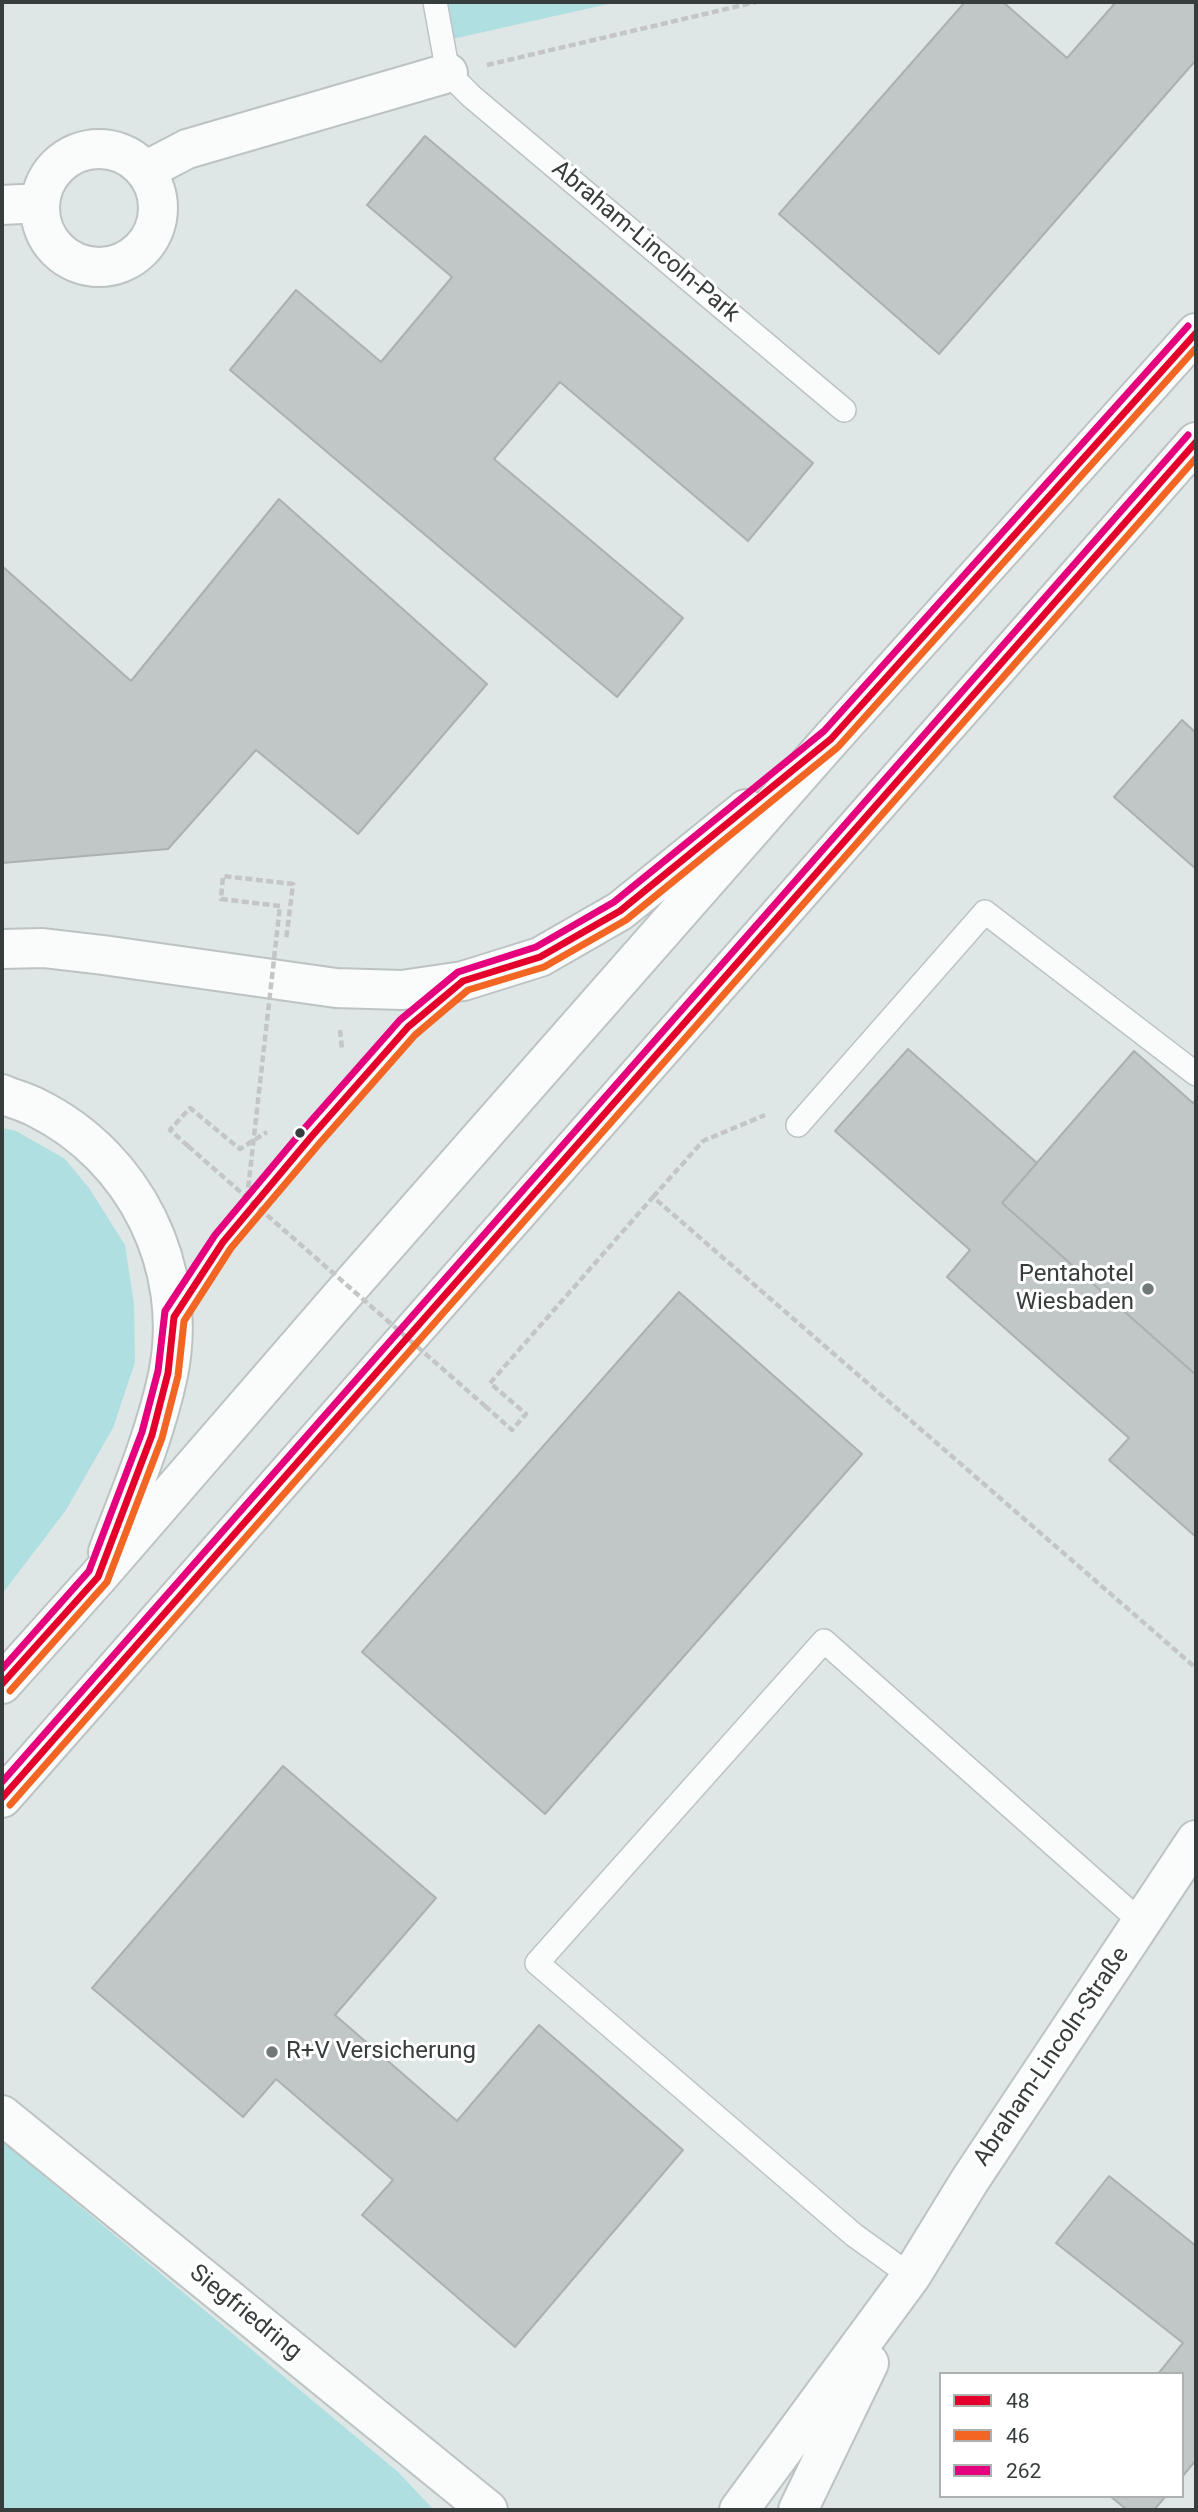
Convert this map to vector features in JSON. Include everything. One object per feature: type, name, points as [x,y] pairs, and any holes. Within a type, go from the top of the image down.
[{"type":"main road","points":[[145,171],[187,149],[448,74]]},
{"type":"main road","points":[[91,149],[111,150],[130,158],[145,171],[154,188],[158,206],[155,226],[147,243],[133,257],[116,265],[97,268],[78,264],[61,254],[49,240],[41,222],[40,203],[45,184],[56,167],[72,155],[91,149]]},
{"type":"main road","points":[[2,205],[40,203]]},
{"type":"main road","points":[[2,1684],[831,739],[1196,333]]},
{"type":"main road","points":[[2,1798],[1196,442]]},
{"type":"main road","points":[[2,949],[43,948],[91,953],[336,988],[402,990],[463,981],[540,957],[620,911],[831,739]]},
{"type":"main road","points":[[2,1094],[37,1108],[79,1135],[115,1169],[139,1201],[161,1246],[174,1317],[168,1373],[152,1435],[98,1577]]},
{"type":"main road","name":"Abraham-Lincoln-Straße","points":[[739,2510],[911,2276],[970,2180],[1196,1840]]},
{"type":"main road","name":"Siegfriedring","points":[[2,2115],[488,2510]]},
{"type":"main road","name":"Abraham-Lincoln-Straße","points":[[798,2510],[911,2276]]},
{"type":"lane","points":[[435,2],[448,74]]},
{"type":"lane","name":"Abraham-Lincoln-Park","points":[[448,74],[844,410]]},
{"type":"lane","points":[[798,1125],[985,912],[1196,1074]]},
{"type":"lane","points":[[174,1317],[223,1242],[311,1137],[408,1027],[463,981]]},
{"type":"lane","points":[[911,2276],[854,2235],[537,1963],[824,1641],[1142,1923]]},
{"type":"path","points":[[448,74],[756,2]]},
{"type":"path","points":[[247,1199],[280,906],[221,899],[223,876],[293,884],[285,953]]},
{"type":"path","points":[[336,988],[342,1050]]},
{"type":"path","points":[[274,1128],[240,1149],[190,1108],[170,1130],[512,1430],[526,1414],[490,1383],[703,1141],[763,1115],[798,1125]]},
{"type":"path","points":[[653,1198],[1196,1668]]},
{"type":"shaded area","points":[[441,2],[617,2],[448,40]]},
{"type":"shaded area","points":[[2,1128],[16,1131],[65,1159],[89,1188],[125,1245],[134,1304],[135,1362],[113,1428],[66,1510],[2,1594]]},
{"type":"shaded area","points":[[2,2141],[398,2472],[434,2510],[2,2510]]},
{"type":"building","points":[[965,2],[1003,2],[1067,58],[1116,2],[1196,2],[1196,60],[939,354],[779,214]]},
{"type":"building","points":[[425,136],[813,463],[748,541],[560,382],[494,459],[683,618],[617,697],[230,370],[296,290],[381,362],[452,277],[367,205]]},
{"type":"building","points":[[279,499],[487,684],[358,834],[256,750],[168,849],[2,863],[2,566],[131,681]]},
{"type":"building","points":[[1182,720],[1196,733],[1196,869],[1114,797]]},
{"type":"building","points":[[908,1049],[1037,1163],[1002,1203],[1196,1375],[1196,1537],[1109,1460],[1129,1438],[947,1277],[970,1250],[835,1131]]},
{"type":"building","name":"Pentahotel Wiesbaden","points":[[1134,1051],[1193,1103],[1196,1099],[1196,1375],[1002,1203]]},
{"type":"building","points":[[679,1292],[862,1454],[545,1814],[362,1652]]},
{"type":"building","name":"R+V Versicherung","points":[[283,1766],[436,1898],[335,2015],[457,2121],[539,2025],[683,2150],[515,2347],[362,2215],[393,2180],[276,2079],[243,2117],[92,1988]]},
{"type":"building","points":[[1109,2176],[1196,2246],[1196,2460],[1184,2475],[1184,2372],[1160,2372],[1183,2343],[1056,2243]]},
{"type":"building","points":[[1112,2498],[1164,2498],[1154,2510],[1127,2510]]},
{"type":"transit line","name":"262","points":[[2,1669],[89,1571],[142,1432],[158,1371],[165,1311],[215,1235],[400,1020],[458,972],[536,947],[614,902],[824,731],[1188,326]]},
{"type":"transit line","name":"48","points":[[2,1684],[98,1577],[152,1435],[168,1373],[174,1317],[223,1242],[408,1027],[463,981],[540,957],[620,911],[831,739],[1196,333]]},
{"type":"transit line","name":"46","points":[[10,1691],[107,1582],[162,1438],[178,1376],[184,1321],[231,1248],[415,1035],[468,990],[544,967],[626,920],[838,747],[1196,348]]},
{"type":"transit line","name":"262","points":[[2,1782],[1188,435]]},
{"type":"transit line","name":"48","points":[[2,1798],[1196,442]]},
{"type":"transit line","name":"46","points":[[10,1805],[1196,458]]},
{"type":"place","name":"Pentahotel Wiesbaden","points":[[1148,1289]]},
{"type":"place","name":"R+V Versicherung","points":[[272,2052]]}]
